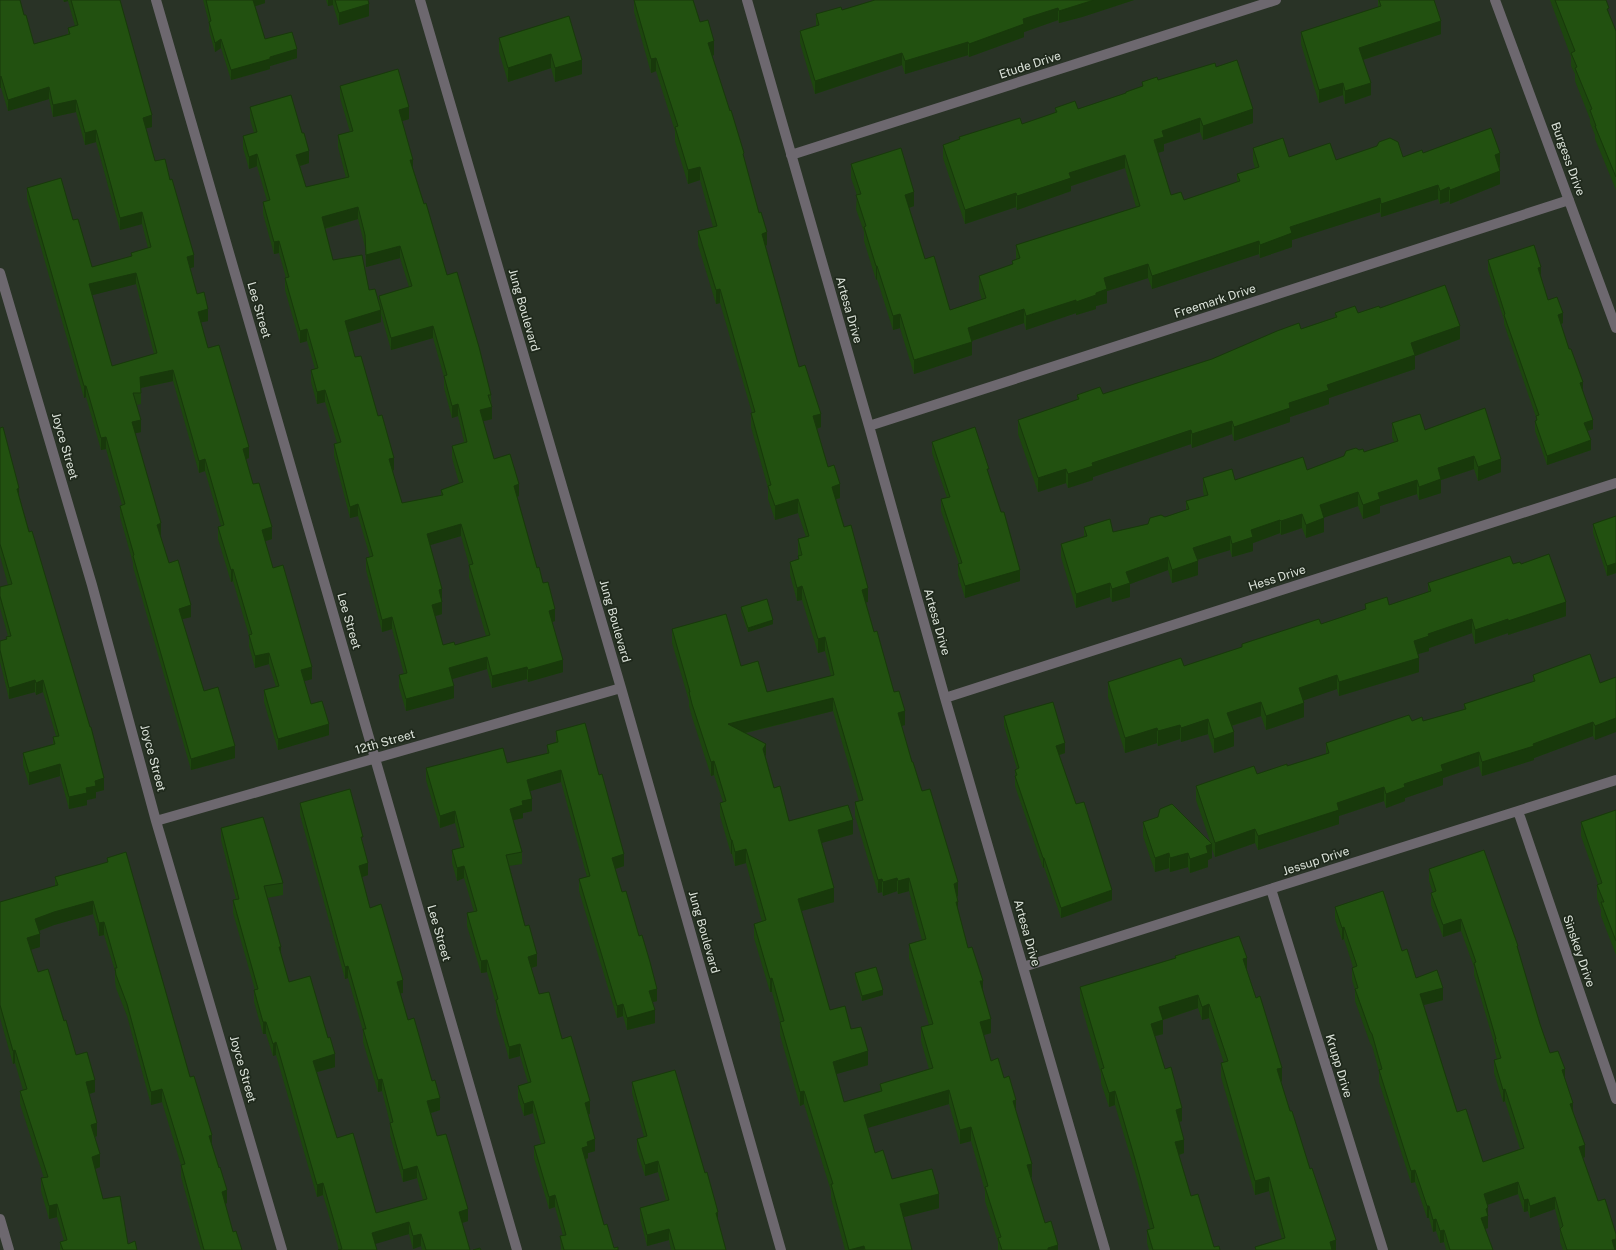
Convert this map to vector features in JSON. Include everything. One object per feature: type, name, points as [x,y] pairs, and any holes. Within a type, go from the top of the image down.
[{"type":"street","name":"Lee Street","points":[[156,0],[517,1250]]},
{"type":"street","name":"Jung Boulevard","points":[[420,0],[621,688],[781,1250]]},
{"type":"street","name":"Artesa Drive","points":[[747,0],[945,698],[1105,1250]]},
{"type":"street","name":"Etude Drive","points":[[792,155],[1276,0]]},
{"type":"street","name":"Burgess Drive","points":[[1495,0],[1616,328]]},
{"type":"street","name":"Freemark Drive","points":[[869,426],[1569,200]]},
{"type":"street","name":"Joyce Street","points":[[0,273],[92,585],[156,821],[282,1250]]},
{"type":"street","name":"Hess Drive","points":[[945,698],[1616,483]]},
{"type":"street","name":"12th Street","points":[[156,821],[621,688]]},
{"type":"street","name":"Jessup Drive","points":[[1024,967],[1616,780]]},
{"type":"street","name":"Sinskey Drive","points":[[1518,811],[1616,1099]]},
{"type":"street","name":"Krupp Drive","points":[[1271,889],[1383,1250]]},
{"type":"street","points":[[0,1218],[9,1250]]},
{"type":"building","points":[[0,0],[20,0],[34,44],[70,34],[68,28],[78,25],[71,0],[120,0],[152,115],[143,118],[155,161],[165,159],[170,180],[172,179],[194,255],[187,257],[197,294],[204,292],[208,309],[198,312],[208,348],[219,345],[249,447],[243,449],[253,484],[259,483],[272,527],[262,530],[273,568],[283,565],[312,667],[301,670],[311,704],[322,701],[329,724],[278,739],[264,690],[279,686],[269,653],[255,656],[249,635],[252,634],[233,569],[231,570],[218,527],[224,525],[205,459],[199,461],[173,370],[140,377],[141,393],[133,393],[141,420],[132,422],[161,523],[157,525],[169,563],[178,560],[191,605],[179,609],[204,691],[218,687],[235,746],[191,759],[133,556],[134,555],[120,506],[125,504],[106,437],[101,438],[86,386],[84,386],[27,188],[61,178],[73,220],[78,219],[92,267],[132,256],[131,253],[151,247],[142,212],[120,218],[96,130],[85,133],[76,100],[53,105],[49,87],[8,100],[1,76],[0,77]],"holes":[[[136,273],[157,353],[112,366],[89,284]]]},
{"type":"building","points":[[206,0],[253,0],[265,39],[292,32],[297,49],[270,57],[270,59],[231,70],[221,39],[215,43],[209,22],[211,21]]},
{"type":"building","points":[[335,0],[368,0],[369,4],[339,13]]},
{"type":"building","points":[[634,0],[693,0],[700,22],[708,20],[714,41],[708,43],[730,111],[731,110],[744,153],[743,154],[759,213],[761,212],[767,232],[762,234],[799,367],[805,365],[821,414],[813,416],[828,467],[834,465],[840,484],[832,487],[844,527],[851,525],[868,588],[862,590],[874,632],[877,631],[894,692],[899,691],[905,711],[898,713],[912,762],[922,791],[930,789],[958,882],[954,884],[958,902],[956,902],[968,948],[972,947],[983,981],[980,981],[991,1019],[980,1022],[991,1061],[998,1058],[1004,1078],[1009,1076],[1016,1100],[1013,1101],[1032,1164],[1027,1165],[1045,1223],[1051,1221],[1058,1245],[1048,1248],[1048,1250],[1002,1250],[998,1238],[1001,1237],[985,1187],[988,1186],[971,1127],[960,1130],[949,1090],[864,1115],[875,1153],[883,1150],[892,1179],[932,1169],[939,1194],[900,1204],[912,1250],[865,1250],[864,1246],[849,1250],[831,1184],[833,1184],[804,1091],[800,1092],[780,1022],[784,1021],[772,978],[770,979],[754,924],[766,920],[746,849],[735,852],[720,803],[726,801],[714,761],[711,762],[692,704],[672,629],[726,614],[741,666],[758,661],[767,692],[834,675],[825,637],[818,639],[802,586],[797,588],[790,562],[799,559],[798,556],[802,555],[798,539],[809,536],[798,499],[775,506],[768,486],[771,485],[751,413],[755,412],[720,289],[716,290],[698,231],[717,226],[700,167],[688,170],[675,127],[678,126],[656,58],[651,59]],"holes":[[[833,698],[863,800],[855,802],[878,880],[882,879],[883,882],[897,878],[898,881],[909,878],[926,939],[909,944],[933,1024],[921,1027],[933,1068],[880,1084],[882,1091],[844,1102],[833,1062],[868,1051],[861,1027],[851,1029],[845,1006],[830,1010],[798,899],[834,888],[818,830],[853,820],[848,805],[789,821],[780,786],[774,788],[763,749],[766,744],[728,724]]]},
{"type":"building","points":[[875,0],[1094,0],[1059,11],[1058,8],[1023,19],[1024,24],[969,44],[968,42],[905,61],[902,53],[815,81],[800,31],[819,25],[816,14],[841,7],[842,10]]},
{"type":"building","points":[[1379,0],[1434,0],[1441,21],[1359,48],[1371,83],[1345,91],[1343,83],[1319,90],[1301,32],[1381,6]]},
{"type":"building","points":[[1555,0],[1606,0],[1609,8],[1607,9],[1616,31],[1616,177],[1595,126],[1590,110],[1592,109],[1575,68],[1577,67],[1571,53],[1575,51]]},
{"type":"building","points":[[569,16],[582,60],[555,68],[551,54],[508,68],[499,38]]},
{"type":"building","points":[[1237,60],[1253,109],[1203,126],[1200,118],[1162,131],[1164,137],[1154,140],[1171,195],[1181,192],[1184,200],[1240,181],[1237,174],[1259,167],[1253,148],[1283,138],[1289,157],[1330,143],[1336,160],[1377,146],[1379,142],[1390,138],[1398,142],[1403,157],[1422,150],[1423,153],[1491,128],[1500,153],[1495,155],[1500,171],[1450,190],[1449,187],[1440,191],[1438,185],[1381,204],[1380,198],[1290,227],[1292,233],[1260,245],[1259,241],[1152,276],[1148,264],[1104,278],[1107,289],[1096,293],[1096,295],[1026,316],[1024,309],[968,328],[972,342],[914,360],[900,314],[893,316],[876,266],[864,227],[866,226],[856,195],[861,194],[851,164],[901,148],[914,192],[905,195],[925,259],[934,256],[950,310],[986,298],[979,276],[1013,264],[1012,261],[1020,258],[1016,245],[1140,206],[1125,155],[1069,173],[1071,178],[1017,196],[1016,193],[965,210],[943,145],[960,139],[959,137],[1020,118],[1022,124],[1057,112],[1055,108],[1075,101],[1078,109],[1126,93],[1143,86],[1142,82],[1157,77],[1158,80],[1215,63],[1216,67]]},
{"type":"building","points":[[398,69],[409,107],[399,110],[413,160],[410,160],[424,204],[426,203],[447,275],[457,272],[479,347],[491,395],[488,395],[492,407],[480,410],[494,459],[510,454],[519,484],[514,486],[537,568],[539,567],[543,583],[548,582],[555,609],[549,611],[563,660],[528,670],[527,667],[492,676],[487,657],[449,668],[454,686],[406,699],[399,675],[407,673],[392,617],[382,620],[366,558],[373,556],[358,504],[350,507],[334,444],[341,442],[325,390],[317,392],[311,370],[318,368],[307,329],[300,331],[285,278],[289,277],[279,241],[274,242],[263,202],[270,200],[257,154],[249,157],[243,136],[257,132],[250,107],[291,95],[309,151],[296,155],[306,187],[349,177],[338,135],[353,131],[340,86]],"holes":[[[358,207],[365,235],[366,255],[400,246],[412,286],[379,296],[391,338],[433,326],[447,375],[444,376],[452,406],[458,404],[467,442],[452,446],[463,482],[441,490],[443,495],[402,503],[389,459],[394,458],[382,415],[378,416],[361,356],[355,357],[345,321],[381,310],[375,289],[369,290],[362,255],[333,260],[322,217]],[[461,524],[473,564],[469,565],[490,635],[455,645],[454,642],[443,645],[432,605],[442,602],[439,590],[442,589],[427,534]]]},
{"type":"building","points":[[1534,245],[1541,267],[1538,268],[1548,300],[1557,297],[1563,313],[1558,315],[1569,349],[1571,349],[1583,382],[1580,383],[1593,420],[1584,423],[1591,440],[1547,456],[1535,421],[1537,420],[1536,416],[1539,415],[1504,315],[1505,314],[1488,260]]},
{"type":"building","points":[[1445,285],[1460,326],[1411,343],[1415,355],[1327,385],[1329,390],[1289,403],[1290,408],[1234,427],[1232,421],[1192,434],[1191,430],[1092,463],[1093,466],[1068,474],[1066,469],[1038,478],[1018,420],[1079,399],[1077,395],[1100,387],[1103,394],[1212,359],[1299,323],[1301,329],[1337,317],[1335,313],[1355,306],[1358,313],[1379,306],[1380,308]]},
{"type":"building","points":[[1485,408],[1501,459],[1478,467],[1474,456],[1438,468],[1441,479],[1419,487],[1417,480],[1378,493],[1380,499],[1363,505],[1358,492],[1320,505],[1324,518],[1306,525],[1302,514],[1281,521],[1280,520],[1251,530],[1253,537],[1232,544],[1230,536],[1193,548],[1198,561],[1172,570],[1168,557],[1126,572],[1130,583],[1112,589],[1110,583],[1076,594],[1061,544],[1087,536],[1084,527],[1110,519],[1113,532],[1148,524],[1150,518],[1161,515],[1165,517],[1189,509],[1186,501],[1208,495],[1203,478],[1232,469],[1235,480],[1303,457],[1307,470],[1344,456],[1346,451],[1356,448],[1359,450],[1363,449],[1364,452],[1398,441],[1392,423],[1420,414],[1425,430]]},
{"type":"building","points":[[3,427],[19,488],[17,489],[29,532],[32,531],[91,727],[104,778],[95,781],[96,786],[86,788],[87,793],[69,797],[60,764],[29,773],[23,753],[55,744],[53,737],[59,736],[43,680],[36,683],[35,680],[9,688],[0,650],[0,641],[11,636],[0,596],[0,587],[12,584],[0,544],[0,428]]},
{"type":"building","points":[[975,427],[1001,512],[1004,512],[1020,570],[965,586],[958,564],[962,563],[941,499],[950,497],[932,442]]},
{"type":"building","points":[[1616,516],[1616,563],[1607,566],[1593,524]]},
{"type":"building","points":[[1549,554],[1566,602],[1475,630],[1472,619],[1428,634],[1429,636],[1414,641],[1419,658],[1339,682],[1337,675],[1299,688],[1304,703],[1266,716],[1261,702],[1227,713],[1234,732],[1214,739],[1208,719],[1181,728],[1180,725],[1158,731],[1157,728],[1125,738],[1108,682],[1181,658],[1184,666],[1242,647],[1242,644],[1319,619],[1321,624],[1366,609],[1365,604],[1387,597],[1389,605],[1431,591],[1428,583],[1510,556],[1513,564],[1520,562],[1521,564]]},
{"type":"building","points":[[767,599],[773,620],[748,628],[741,607]]},
{"type":"building","points":[[1590,654],[1600,683],[1616,677],[1616,718],[1595,726],[1593,722],[1533,744],[1534,746],[1482,762],[1479,752],[1441,765],[1443,771],[1404,784],[1405,787],[1386,794],[1384,787],[1337,803],[1339,810],[1258,836],[1255,829],[1215,843],[1196,786],[1254,766],[1257,774],[1329,753],[1326,743],[1409,715],[1412,721],[1422,717],[1423,721],[1466,709],[1464,704],[1535,681],[1533,675]]},
{"type":"building","points":[[1053,702],[1065,743],[1056,746],[1076,804],[1084,802],[1112,890],[1061,908],[1015,776],[1017,775],[1015,770],[1019,768],[1004,716]]},
{"type":"building","points":[[585,723],[599,775],[602,774],[624,854],[612,858],[622,892],[626,891],[639,936],[642,935],[657,989],[649,991],[655,1010],[627,1018],[623,1004],[617,1006],[579,879],[590,876],[561,770],[527,780],[532,799],[522,801],[523,805],[510,809],[522,852],[506,855],[525,926],[529,925],[537,954],[528,957],[539,994],[549,992],[562,1039],[571,1036],[590,1101],[585,1103],[595,1139],[587,1142],[588,1146],[582,1148],[604,1225],[607,1224],[614,1248],[618,1247],[618,1250],[564,1250],[560,1236],[566,1235],[555,1195],[549,1197],[534,1146],[545,1143],[533,1101],[524,1104],[518,1086],[531,1082],[520,1044],[509,1047],[487,960],[481,961],[467,913],[477,911],[464,866],[457,868],[452,850],[464,847],[455,811],[440,816],[426,768],[503,748],[507,763],[549,753],[547,745],[558,742],[556,731]]},
{"type":"building","points":[[350,789],[363,837],[361,837],[368,863],[359,866],[370,908],[381,904],[403,980],[397,982],[408,1020],[414,1018],[432,1081],[435,1080],[440,1098],[427,1101],[437,1136],[446,1134],[468,1209],[459,1212],[470,1250],[426,1250],[421,1234],[413,1236],[409,1222],[372,1233],[377,1250],[338,1250],[342,1249],[323,1183],[317,1185],[276,1042],[273,1044],[266,1022],[263,1022],[254,990],[258,989],[233,900],[239,899],[221,828],[263,817],[283,883],[264,886],[289,982],[310,976],[328,1038],[330,1037],[335,1054],[313,1061],[337,1138],[353,1133],[376,1213],[427,1199],[417,1166],[403,1170],[390,1123],[393,1122],[382,1079],[378,1080],[363,1029],[366,1029],[348,966],[345,967],[300,803]]},
{"type":"building","points":[[1172,804],[1212,844],[1206,846],[1208,853],[1190,859],[1188,853],[1170,858],[1169,853],[1155,858],[1143,822],[1158,817],[1160,809]]},
{"type":"building","points":[[1616,810],[1616,941],[1601,902],[1604,902],[1597,885],[1602,883],[1581,822]]},
{"type":"building","points":[[1484,850],[1518,946],[1540,1024],[1550,1053],[1558,1051],[1565,1069],[1562,1070],[1573,1103],[1570,1104],[1585,1145],[1579,1147],[1598,1201],[1605,1199],[1616,1234],[1616,1239],[1612,1240],[1615,1250],[1567,1250],[1560,1229],[1563,1226],[1555,1197],[1530,1206],[1528,1199],[1524,1200],[1518,1182],[1484,1194],[1488,1207],[1486,1209],[1488,1216],[1481,1218],[1493,1250],[1450,1250],[1444,1230],[1440,1231],[1436,1219],[1433,1220],[1415,1170],[1411,1171],[1379,1070],[1382,1069],[1372,1034],[1355,989],[1358,988],[1352,968],[1357,966],[1344,927],[1342,928],[1335,907],[1383,891],[1402,951],[1407,949],[1416,978],[1437,970],[1443,988],[1420,994],[1457,1112],[1466,1109],[1483,1162],[1524,1148],[1494,1060],[1501,1058],[1474,963],[1476,962],[1461,919],[1443,925],[1431,893],[1436,891],[1429,869]]},
{"type":"building","points":[[126,852],[190,1077],[194,1076],[212,1135],[209,1136],[227,1190],[222,1192],[233,1232],[236,1231],[242,1250],[204,1250],[181,1165],[185,1164],[162,1089],[151,1092],[127,1004],[116,975],[115,968],[117,968],[104,922],[99,923],[93,901],[35,919],[40,934],[27,938],[38,972],[48,969],[64,1021],[66,1020],[76,1055],[87,1052],[95,1080],[86,1082],[97,1123],[91,1125],[100,1154],[92,1157],[103,1199],[120,1196],[128,1244],[135,1241],[137,1250],[63,1250],[60,1242],[67,1240],[57,1204],[49,1206],[41,1178],[48,1177],[20,1091],[27,1089],[15,1050],[13,1051],[0,1005],[0,902],[58,885],[55,877],[108,862],[107,858]]},
{"type":"building","points":[[1239,936],[1247,958],[1243,959],[1256,998],[1260,996],[1282,1068],[1277,1069],[1290,1111],[1292,1111],[1310,1169],[1312,1168],[1336,1240],[1330,1242],[1332,1250],[1256,1250],[1255,1247],[1285,1238],[1269,1177],[1255,1181],[1221,1063],[1228,1061],[1209,1004],[1202,1007],[1198,995],[1159,1007],[1163,1020],[1151,1024],[1165,1069],[1171,1067],[1182,1108],[1176,1110],[1184,1140],[1175,1142],[1191,1196],[1198,1194],[1214,1247],[1219,1246],[1220,1250],[1153,1250],[1147,1230],[1154,1228],[1135,1159],[1115,1091],[1109,1093],[1101,1069],[1104,1068],[1080,987],[1176,958],[1175,956]]},
{"type":"building","points":[[876,967],[883,990],[862,996],[855,973]]},
{"type":"building","points":[[675,1070],[705,1173],[707,1172],[718,1212],[716,1213],[726,1250],[675,1250],[669,1229],[647,1235],[640,1208],[669,1200],[658,1161],[645,1165],[637,1139],[647,1136],[632,1082]]}]
